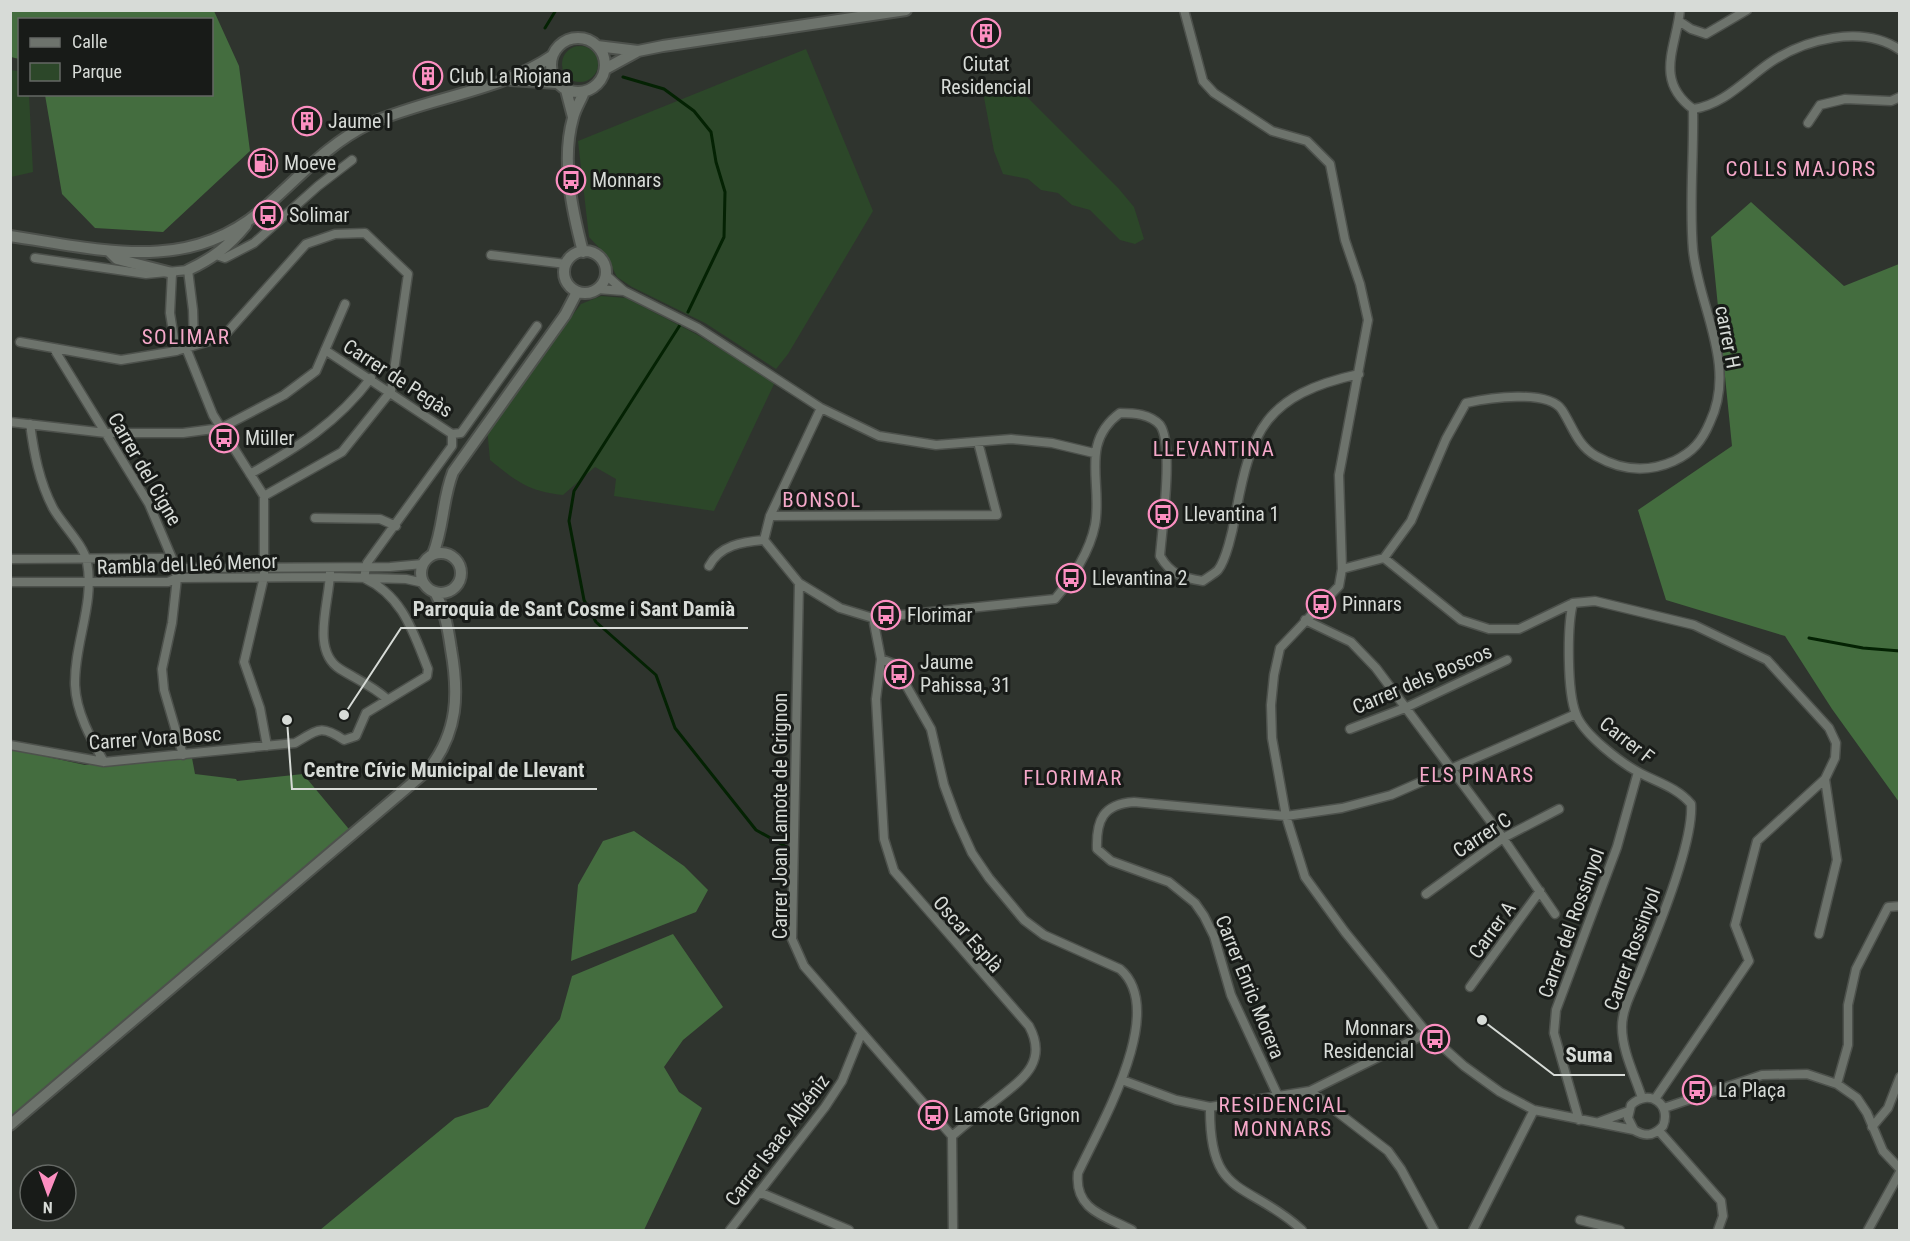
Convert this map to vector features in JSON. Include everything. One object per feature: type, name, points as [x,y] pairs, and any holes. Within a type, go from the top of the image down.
[{"type":"street","points":[[597,46],[638,51],[906,10]]},
{"type":"street","points":[[1184,10],[1203,81],[1214,93],[1272,131],[1307,141],[1330,164],[1345,240],[1360,284],[1368,320],[1340,475],[1342,569],[1339,586],[1280,648],[1271,705],[1272,738],[1286,816],[1305,878],[1345,932],[1427,1033],[1481,1079],[1534,1110],[1634,1130],[1646,1135],[1659,1131],[1666,1120],[1664,1108],[1655,1099],[1642,1098],[1631,1105],[1630,1124],[1634,1130]]},
{"type":"street","points":[[1680,10],[1671,45],[1671,74],[1680,96],[1693,109],[1707,107],[1719,101],[1776,58],[1824,40],[1843,36],[1868,36],[1889,43],[1899,50]]},
{"type":"street","points":[[1679,21],[1691,29],[1706,34],[1747,10]]},
{"type":"street","points":[[510,80],[561,86],[584,92],[594,88],[602,80],[605,59],[590,40],[574,38],[557,47],[552,56],[552,74],[561,86],[573,117]]},
{"type":"street","points":[[605,69],[638,51]]},
{"type":"street","points":[[35,258],[146,274],[188,270],[216,255],[233,241],[250,220],[327,150],[350,134],[428,101],[510,80],[552,56]]},
{"type":"street","points":[[583,252],[569,174],[573,117],[584,92]]},
{"type":"street","points":[[1808,123],[1820,105],[1845,99],[1891,101],[1899,97]]},
{"type":"street","name":"carrer H","points":[[1384,558],[1411,521],[1446,439],[1466,403],[1488,398],[1549,399],[1562,410],[1580,444],[1595,456],[1622,468],[1640,470],[1659,467],[1677,459],[1700,443],[1716,410],[1721,372],[1694,253],[1691,222],[1693,109]]},
{"type":"street","points":[[216,255],[225,258],[254,243],[318,186],[352,160]]},
{"type":"street","points":[[10,236],[109,251],[163,253],[209,242],[250,220]]},
{"type":"street","points":[[20,342],[121,360],[176,351],[223,337],[306,244],[335,234],[365,233],[408,273],[391,391],[342,452],[264,496]]},
{"type":"street","points":[[109,251],[117,260],[172,273]]},
{"type":"street","points":[[606,275],[597,289],[591,292],[578,292],[565,277],[566,264],[573,256],[583,252],[600,258],[606,275],[624,291],[698,328],[821,408],[879,436],[936,445],[1011,439],[1052,443],[1094,453]]},
{"type":"street","points":[[491,255],[566,264]]},
{"type":"street","points":[[188,270],[193,310],[190,347],[213,415],[264,496],[264,577],[244,662],[264,725],[267,746]]},
{"type":"street","points":[[172,273],[170,313],[176,351]]},
{"type":"street","points":[[597,289],[624,291]]},
{"type":"street","points":[[10,1125],[429,769],[449,739],[456,702],[456,680],[445,611],[435,592],[424,584],[421,577],[423,564],[433,554],[441,532],[444,494],[453,472],[565,315],[578,292]]},
{"type":"street","points":[[10,422],[106,433],[183,433],[221,428],[284,395],[316,371],[345,304]]},
{"type":"street","points":[[330,566],[324,642],[330,659],[337,667],[377,689],[387,699],[428,676],[428,669],[405,613],[384,590],[364,578],[366,567],[452,446],[452,434],[461,433],[537,326]]},
{"type":"street","name":"Carrer del Cigne","points":[[54,349],[149,504],[174,563],[177,578],[162,669],[164,690],[183,755]]},
{"type":"street","name":"Carrer de Pegàs","points":[[325,350],[391,391],[452,434]]},
{"type":"street","points":[[764,540],[799,583],[840,608],[873,618],[1055,599],[1068,584],[1090,541],[1095,526],[1094,453],[1108,422],[1120,413],[1146,416],[1160,426],[1168,447],[1160,556],[1168,569],[1179,576],[1203,581],[1219,569],[1233,531],[1243,473],[1252,444],[1264,424],[1311,388],[1359,374]]},
{"type":"street","points":[[250,474],[295,449],[328,425],[352,404],[371,378]]},
{"type":"street","points":[[764,540],[770,516],[821,408]]},
{"type":"street","points":[[30,424],[36,467],[43,486],[53,509],[87,559],[89,584],[75,685],[83,719],[104,762]]},
{"type":"street","points":[[770,516],[997,515],[978,442]]},
{"type":"street","points":[[315,518],[380,519],[396,526]]},
{"type":"street","points":[[441,532],[461,572],[445,611]]},
{"type":"street","points":[[709,566],[715,554],[742,542],[764,540]]},
{"type":"street","points":[[433,554],[446,553],[452,556]]},
{"type":"street","name":"Rambla del Lleó Menor","points":[[10,559],[162,558],[183,568],[366,567],[423,564]]},
{"type":"street","points":[[1342,569],[1384,558],[1461,620],[1490,629],[1519,629],[1573,603],[1595,601],[1694,625],[1767,660],[1829,728],[1836,743],[1835,758],[1825,779],[1757,841],[1735,925],[1749,961],[1655,1099]]},
{"type":"street","name":"Rambla del Lleó Menor","points":[[10,582],[89,584],[168,582],[177,578],[330,577],[406,579],[424,584]]},
{"type":"street","name":"Carrer Joan Lamote de Grignon","points":[[799,583],[792,939],[804,966],[952,1136]]},
{"type":"street","points":[[435,592],[441,593],[453,588]]},
{"type":"street","name":"Carrer F","points":[[1573,603],[1570,617],[1570,675],[1576,714],[1598,742],[1638,772],[1686,798],[1691,811]]},
{"type":"street","name":"Oscar Esplà","points":[[873,618],[881,659],[876,699],[884,839],[894,871],[904,886],[1029,1026],[1037,1050],[1027,1075],[952,1136]]},
{"type":"street","points":[[1305,620],[1351,642],[1376,668],[1503,838],[1555,914]]},
{"type":"street","points":[[881,659],[894,664],[931,729],[944,785],[957,820],[972,853],[989,878],[1024,920],[1039,932],[1120,969],[1129,977],[1136,989],[1138,1007],[1129,1057],[1122,1080],[1078,1173],[1078,1190],[1088,1207],[1132,1230]]},
{"type":"street","name":"Carrer dels Boscos","points":[[1350,729],[1405,708],[1507,660]]},
{"type":"street","name":"Carrer Vora Bosc","points":[[10,745],[104,762],[295,743],[320,728],[328,729],[344,740],[356,736],[363,716],[387,699]]},
{"type":"street","points":[[1286,816],[1342,808],[1391,795],[1576,714]]},
{"type":"street","name":"Carrer del Rossinyol","points":[[1579,1120],[1554,1033],[1556,1010],[1617,847],[1638,772]]},
{"type":"street","points":[[1819,934],[1838,860],[1825,779]]},
{"type":"street","name":"Carrer Enric Morera","points":[[1278,1096],[1231,995],[1214,936],[1195,903],[1169,882],[1104,857],[1097,849],[1097,835],[1103,817],[1115,803],[1286,816]]},
{"type":"street","name":"Carrer C","points":[[1425,894],[1503,838],[1559,809]]},
{"type":"street","name":"Carrer Rossinyol","points":[[1642,1098],[1624,1045],[1622,1015],[1659,925],[1689,829],[1691,811]]},
{"type":"street","name":"Carrer A","points":[[1470,987],[1540,891]]},
{"type":"street","points":[[1837,1084],[1848,1045],[1848,1005],[1856,969],[1888,907],[1899,906]]},
{"type":"street","points":[[1122,1080],[1176,1100],[1210,1107],[1310,1091],[1427,1033]]},
{"type":"street","name":"Carrer Isaac Albéniz","points":[[730,1230],[831,1098],[842,1081],[861,1034]]},
{"type":"street","points":[[1664,1108],[1771,1073],[1808,1074],[1837,1084],[1857,1098],[1867,1113],[1883,1150],[1899,1170],[1868,1230]]},
{"type":"street","points":[[1872,1127],[1888,1108],[1899,1077]]},
{"type":"street","points":[[1310,1091],[1388,1150],[1434,1230]]},
{"type":"street","points":[[1210,1107],[1212,1150],[1217,1165],[1242,1191],[1287,1217],[1302,1230]]},
{"type":"street","points":[[1473,1230],[1534,1110]]},
{"type":"street","points":[[1598,1122],[1629,1112]]},
{"type":"street","points":[[1659,1131],[1721,1201],[1723,1216],[1718,1230]]},
{"type":"street","points":[[952,1136],[953,1230]]},
{"type":"street","points":[[759,1192],[849,1230]]},
{"type":"street","points":[[1580,1220],[1620,1230]]},
{"type":"green space","points":[[10,11],[214,11],[239,66],[250,151],[163,232],[95,228],[62,194],[45,96],[213,96],[213,18],[18,18],[18,59],[11,57]]},
{"type":"green space","points":[[580,46],[593,51],[598,64],[593,77],[580,82],[567,77],[562,64],[567,51]]},
{"type":"green space","points":[[806,49],[873,211],[788,354],[776,369],[705,323],[632,287],[617,277],[606,255],[589,237],[578,141]]},
{"type":"green space","points":[[10,70],[18,71],[18,96],[29,96],[33,172],[11,177]]},
{"type":"green space","points":[[991,81],[1011,81],[1119,189],[1134,207],[1144,239],[1135,244],[1120,240],[1090,210],[1072,205],[1058,193],[1041,190],[1028,179],[1003,174],[994,151],[983,92]]},
{"type":"green space","points":[[1751,202],[1844,286],[1899,264],[1899,802],[1832,709],[1785,636],[1666,600],[1638,510],[1732,446],[1711,237]]},
{"type":"green space","points":[[601,296],[626,298],[696,334],[775,382],[714,511],[614,496],[616,479],[595,467],[563,495],[541,491],[516,480],[490,460],[487,428],[581,304]]},
{"type":"green space","points":[[11,749],[85,765],[192,758],[195,774],[236,779],[237,781],[303,774],[353,834],[11,1125]]},
{"type":"green space","points":[[634,831],[684,866],[708,890],[696,912],[571,961],[578,885],[603,841]]},
{"type":"green space","points":[[673,934],[723,1007],[683,1040],[664,1067],[679,1092],[702,1108],[644,1230],[320,1230],[455,1118],[488,1107],[560,1019],[572,976]]},
{"type":"waterway","points":[[545,28],[556,10]]},
{"type":"waterway","points":[[623,77],[664,89],[694,111],[711,132],[716,162],[725,192],[724,237],[688,312]]},
{"type":"waterway","points":[[680,325],[574,491],[569,521],[584,600],[596,622],[656,675],[675,728],[756,830],[792,850]]},
{"type":"waterway","points":[[1809,638],[1863,648],[1900,651]]},
{"type":"place","name":"Ciutat Residencial","points":[[986,33]]},
{"type":"place","name":"Club La Riojana","points":[[428,76]]},
{"type":"place","name":"Jaume I","points":[[307,121]]},
{"type":"place","name":"Moeve","points":[[263,163]]},
{"type":"place","name":"Monnars","points":[[571,180]]},
{"type":"place","name":"Solimar","points":[[268,215]]},
{"type":"place","name":"Müller","points":[[224,438]]},
{"type":"place","name":"Llevantina 1","points":[[1163,514]]},
{"type":"place","name":"Llevantina 2","points":[[1071,578]]},
{"type":"place","name":"Pinnars","points":[[1321,604]]},
{"type":"place","name":"Florimar","points":[[886,615]]},
{"type":"place","name":"Jaume Pahissa, 31","points":[[899,674]]},
{"type":"place","name":"Parroquia de Sant Cosme i Sant Damià","points":[[344,715]]},
{"type":"place","name":"Centre Cívic Municipal de Llevant","points":[[287,720]]},
{"type":"place","name":"Suma","points":[[1482,1020]]},
{"type":"place","name":"Monnars Residencial","points":[[1435,1039]]},
{"type":"place","name":"La Plaça","points":[[1697,1090]]},
{"type":"place","name":"Lamote Grignon","points":[[933,1115]]},
{"type":"district","name":"COLLS MAJORS","points":[[1801,169]]},
{"type":"district","name":"SOLIMAR","points":[[186,337]]},
{"type":"district","name":"LLEVANTINA","points":[[1214,449]]},
{"type":"district","name":"BONSOL","points":[[822,500]]},
{"type":"district","name":"ELS PINARS","points":[[1477,775]]},
{"type":"district","name":"FLORIMAR","points":[[1073,778]]},
{"type":"district","name":"RESIDENCIAL MONNARS","points":[[1283,1117]]}]
